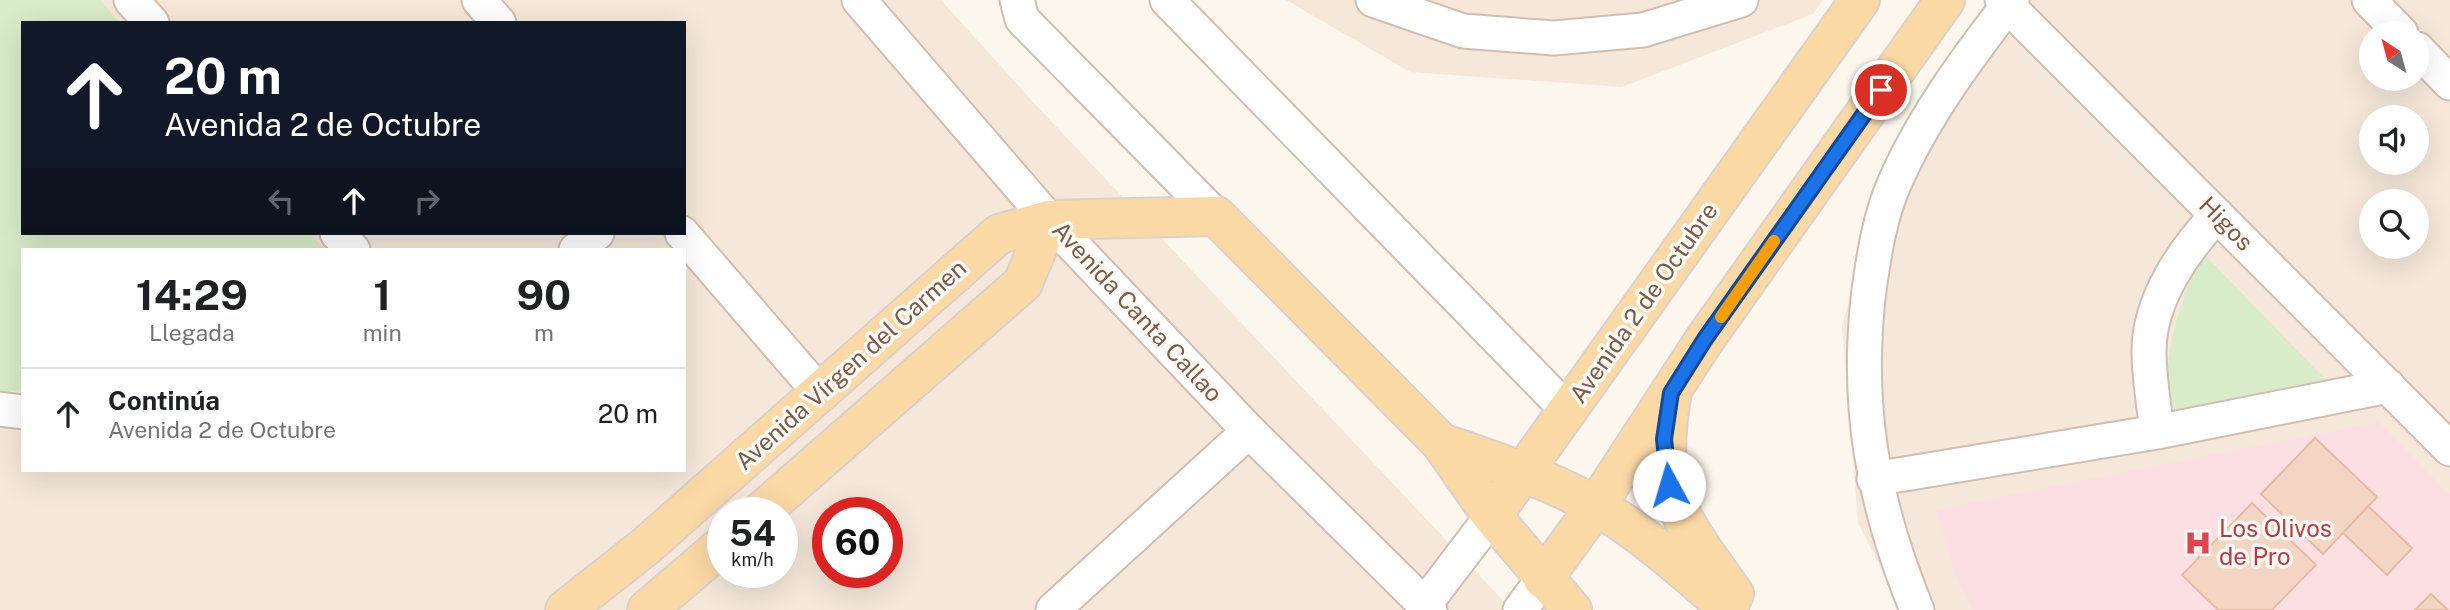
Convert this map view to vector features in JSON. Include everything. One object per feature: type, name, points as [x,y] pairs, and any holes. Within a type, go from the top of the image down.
[{"type":"main road","name":"Avenida 2 de Octubre","points":[[1492,516],[1860,0]]},
{"type":"main road","points":[[1543,579],[1596,506],[1713,327],[1945,0]]},
{"type":"main road","name":"Avenida Vírgen del Carmen","points":[[565,610],[646,546],[999,234],[1049,220],[1216,216]]},
{"type":"main road","points":[[1216,216],[1441,443],[1492,516],[1572,610]]},
{"type":"main road","name":"Avenida Vírgen del Carmen","points":[[778,497],[1023,283],[1049,220]]},
{"type":"main road","points":[[1671,393],[1664,439],[1669,485],[1684,524],[1745,610]]},
{"type":"main road","points":[[1441,443],[1524,471],[1596,506],[1649,542],[1729,610]]},
{"type":"main road","points":[[647,610],[707,559]]},
{"type":"street","points":[[131,0],[150,21]]},
{"type":"street","points":[[479,0],[497,21]]},
{"type":"street","name":"Avenida Canta Callao","points":[[859,0],[1049,220],[1249,431],[1428,607]]},
{"type":"street","points":[[1017,0],[1021,19],[1216,216]]},
{"type":"street","points":[[1167,0],[1568,411]]},
{"type":"street","points":[[1373,0],[1463,31],[1554,38],[1643,30],[1741,0]]},
{"type":"street","points":[[2369,0],[2390,21]]},
{"type":"street","points":[[1917,610],[1895,555],[1874,479],[1864,405],[1864,335],[1874,254],[1894,184],[1933,108],[2007,2]]},
{"type":"street","name":"Higos","points":[[2007,2],[2450,449]]},
{"type":"street","points":[[2429,61],[2450,83]]},
{"type":"street","points":[[2157,432],[2149,349],[2157,306],[2189,245],[2217,215]]},
{"type":"street","points":[[578,248],[595,235]]},
{"type":"street","points":[[684,235],[820,393]]},
{"type":"street","points":[[1874,479],[2157,432],[2388,386]]},
{"type":"street","points":[[0,409],[21,412]]},
{"type":"street","points":[[1066,606],[1249,431]]},
{"type":"street","name":"Avenida 2 de Octubre","points":[[1428,607],[1492,516]]},
{"type":"street","points":[[1520,610],[1543,579]]},
{"type":"shaded area","points":[[0,0],[941,0],[1034,103],[1512,610],[0,610]]},
{"type":"shaded area","points":[[1286,0],[1823,0],[1813,14],[1622,87],[1410,72]]},
{"type":"shaded area","points":[[1993,0],[2450,0],[2450,610],[1902,610],[1858,523],[1842,326],[1887,166]]},
{"type":"shaded area","name":"Los Olivos de Pro","points":[[2379,422],[2450,495],[2450,610],[1972,610],[1956,576],[1936,510]]},
{"type":"green space","points":[[0,0],[100,0],[118,21],[21,21],[21,235],[311,235],[323,248],[21,248],[21,392],[0,390]]},
{"type":"green space","points":[[2203,253],[2326,380],[2167,411],[2168,367],[2174,330]]},
{"type":"building","points":[[2315,438],[2377,497],[2323,554],[2261,494]]},
{"type":"building","points":[[2252,503],[2316,565],[2272,610],[2218,610],[2182,575]]},
{"type":"building","points":[[2368,506],[2412,548],[2387,575],[2343,533]]},
{"type":"building","points":[[2431,594],[2448,610],[2415,610]]},
{"type":"slow traffic","points":[[1721,317],[1774,241]]},
{"type":"place","name":"Los Olivos de Pro","points":[[2198,543]]},
{"type":"route","points":[[1669,485],[1664,439],[1671,393],[1705,339],[1881,90]]}]
